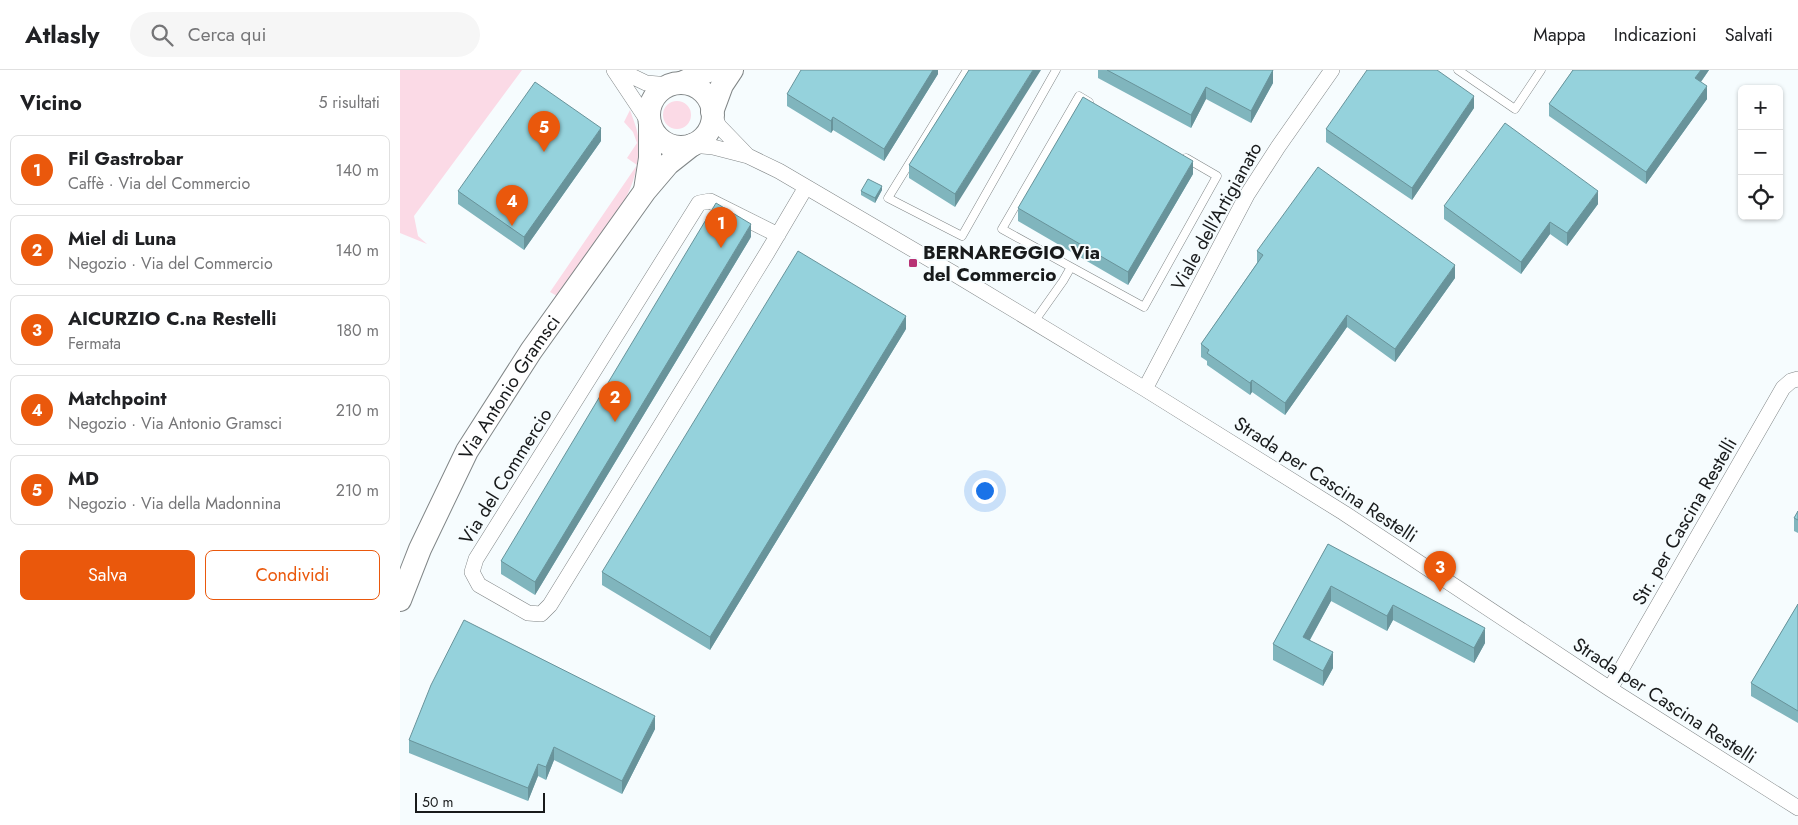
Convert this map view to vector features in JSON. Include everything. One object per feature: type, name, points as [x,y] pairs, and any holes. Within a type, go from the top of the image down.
[{"type":"street","points":[[614,70],[657,137],[666,144],[681,147],[692,145],[713,147],[748,156],[806,187]]},
{"type":"street","points":[[619,70],[646,84],[691,85],[701,91],[708,99],[719,126],[748,156]]},
{"type":"street","points":[[650,124],[648,115],[652,102],[658,93],[711,70]]},
{"type":"street","points":[[692,145],[702,139],[708,132],[712,124],[712,112],[722,86],[732,70]]},
{"type":"street","name":"Viale dell'Artigianato","points":[[1145,389],[1247,195],[1278,146],[1332,70]]},
{"type":"street","name":"Via Antonio Gramsci","points":[[645,191],[650,158],[650,124]]},
{"type":"street","name":"Via Antonio Gramsci","points":[[400,600],[420,549],[467,451],[531,351],[645,191],[668,164],[692,145]]},
{"type":"street","name":"Strada per Cascina Restelli","points":[[806,187],[1145,389],[1344,513],[1610,689],[1798,808]]},
{"type":"street","name":"Via del Commercio","points":[[778,234],[710,201],[699,203],[476,559],[472,572],[480,585],[528,613],[541,614],[550,605],[778,234],[806,187]]},
{"type":"street","name":"Str. per Cascina Restelli","points":[[1610,689],[1783,388],[1798,379]]},
{"type":"lane","points":[[967,70],[888,198],[962,236],[1056,70]]},
{"type":"lane","points":[[1458,70],[1515,109],[1541,70]]},
{"type":"lane","points":[[1096,106],[1079,96],[1002,229],[1144,306],[1217,176],[1182,156]]},
{"type":"lane","points":[[1034,322],[1071,267]]},
{"type":"shaded area","points":[[400,70],[522,70],[414,216],[418,236],[427,244],[400,233]]},
{"type":"shaded area","points":[[677,101],[687,105],[691,115],[687,125],[677,129],[667,125],[663,115],[667,105]]},
{"type":"shaded area","points":[[630,110],[638,136],[637,165],[627,158],[637,143],[633,132],[624,122]]},
{"type":"shaded area","points":[[637,165],[628,194],[613,218],[557,296],[550,292]]},
{"type":"building","points":[[801,70],[933,70],[884,149],[833,117],[831,121],[787,94]]},
{"type":"building","points":[[969,70],[1033,70],[955,194],[909,165]]},
{"type":"building","points":[[1107,70],[1273,70],[1251,111],[1206,87],[1191,115]]},
{"type":"building","points":[[1367,70],[1437,70],[1474,96],[1412,188],[1326,129]]},
{"type":"building","points":[[1573,70],[1701,70],[1695,78],[1707,86],[1646,172],[1549,104]]},
{"type":"building","points":[[535,82],[601,128],[524,237],[458,191]]},
{"type":"building","points":[[1083,97],[1193,161],[1128,272],[1018,208]]},
{"type":"building","points":[[1505,123],[1598,191],[1567,233],[1550,222],[1521,262],[1444,206]]},
{"type":"building","points":[[1318,167],[1455,265],[1395,349],[1347,315],[1285,403],[1252,380],[1250,383],[1207,353],[1209,350],[1201,344],[1263,255],[1257,251]]},
{"type":"building","points":[[868,179],[882,186],[875,198],[861,191]]},
{"type":"building","points":[[716,203],[751,224],[535,582],[501,561]]},
{"type":"building","points":[[798,251],[906,316],[710,637],[602,572]]},
{"type":"building","points":[[1798,511],[1798,520],[1794,518]]},
{"type":"building","points":[[1328,544],[1485,628],[1474,648],[1393,605],[1387,616],[1331,586],[1303,637],[1333,652],[1323,671],[1273,644]]},
{"type":"building","points":[[1798,604],[1798,711],[1751,683]]},
{"type":"building","points":[[464,620],[655,716],[622,781],[554,747],[546,767],[538,764],[528,788],[409,740],[431,685]]},
{"type":"place","name":"MD","points":[[544,152]]},
{"type":"place","name":"Matchpoint","points":[[512,226]]},
{"type":"place","name":"Fil Gastrobar","points":[[721,248]]},
{"type":"place","name":"BERNAREGGIO Via del Commercio","points":[[913,263]]},
{"type":"place","name":"Miel di Luna","points":[[615,422]]},
{"type":"place","name":"AICURZIO C.na Restelli","points":[[1440,592]]}]
